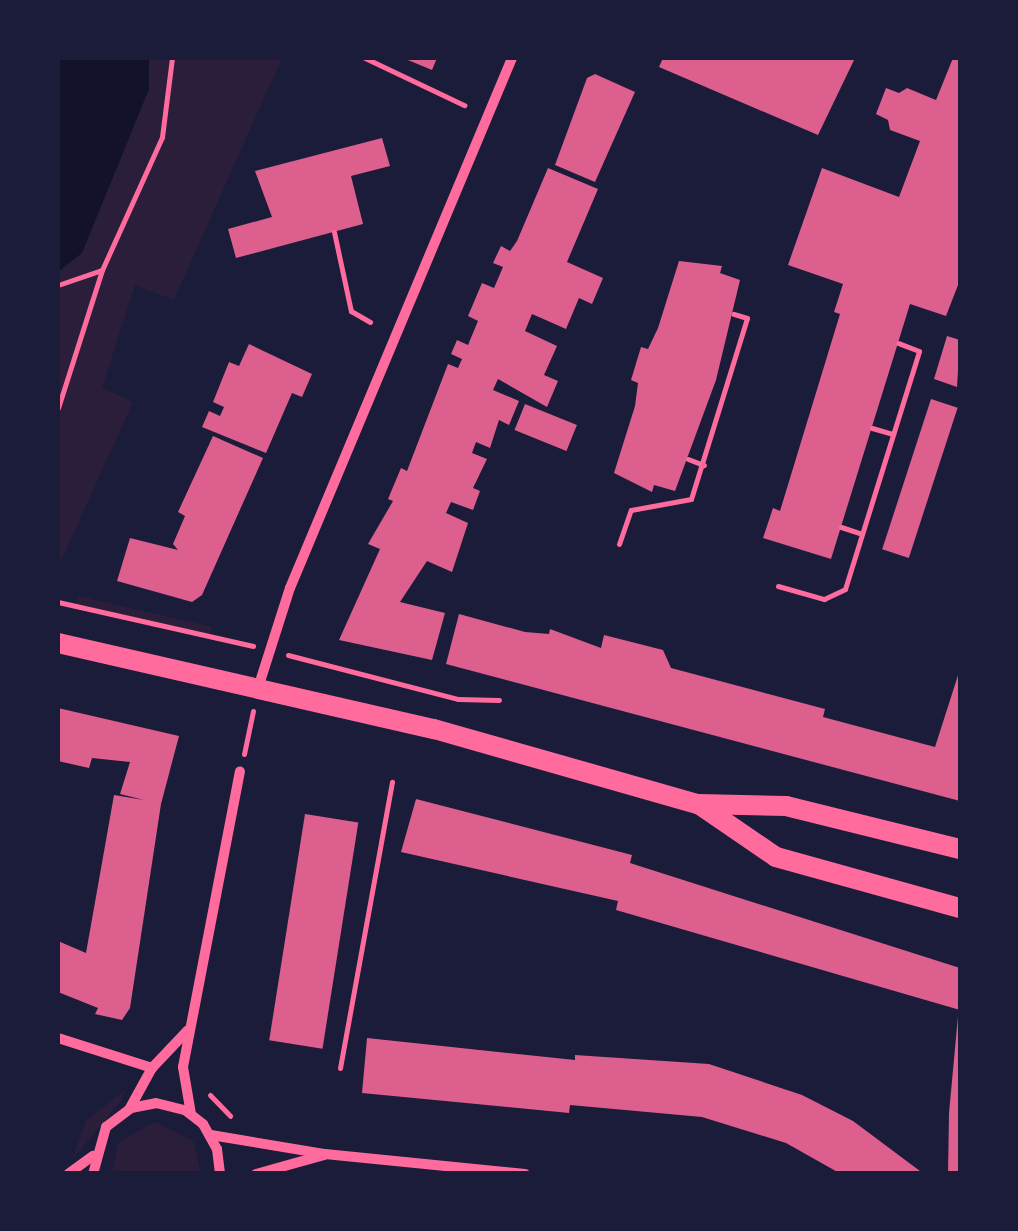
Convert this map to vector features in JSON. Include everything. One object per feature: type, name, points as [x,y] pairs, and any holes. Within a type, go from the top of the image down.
[{"type":"main road","points":[[58,643],[258,688],[698,804],[786,806],[960,849]]},
{"type":"main road","points":[[698,804],[776,857],[960,908]]},
{"type":"street","points":[[258,688],[290,588],[512,58]]},
{"type":"street","points":[[220,1174],[211,1135],[191,1114],[182,1080],[240,771]]},
{"type":"street","points":[[129,1110],[152,1068],[189,1029]]},
{"type":"street","points":[[58,1038],[152,1068]]},
{"type":"street","points":[[93,1174],[94,1156],[106,1127],[129,1110],[156,1103],[191,1114]]},
{"type":"street","points":[[211,1135],[325,1154],[525,1174]]},
{"type":"street","points":[[256,1174],[325,1154]]},
{"type":"street","points":[[68,1174],[94,1156]]},
{"type":"path","points":[[58,408],[102,270],[162,137],[172,58]]},
{"type":"path","points":[[365,58],[464,105]]},
{"type":"path","points":[[334,232],[351,311],[370,322]]},
{"type":"path","points":[[58,285],[102,270]]},
{"type":"path","points":[[619,544],[632,510],[691,498],[746,318],[734,314]]},
{"type":"path","points":[[778,586],[824,599],[844,589],[918,351],[898,344]]},
{"type":"path","points":[[713,387],[726,390]]},
{"type":"path","points":[[872,428],[893,434]]},
{"type":"path","points":[[688,460],[704,465]]},
{"type":"path","points":[[841,527],[862,534]]},
{"type":"path","points":[[340,1068],[392,782]]},
{"type":"path","points":[[204,1091],[232,1119]]},
{"type":"shaded area","points":[[58,58],[282,58],[174,300],[135,285],[102,388],[133,402],[58,568]]},
{"type":"shaded area","points":[[58,58],[149,58],[149,89],[82,253],[58,272]]},
{"type":"shaded area","points":[[78,596],[211,627],[210,635],[76,604]]},
{"type":"shaded area","points":[[126,1089],[121,1101],[72,1160],[86,1121]]},
{"type":"shaded area","points":[[155,1122],[193,1141],[201,1173],[112,1173],[118,1143]]},
{"type":"building","points":[[403,58],[437,58],[432,70]]},
{"type":"building","points":[[663,58],[855,58],[818,135],[659,67]]},
{"type":"building","points":[[953,58],[960,58],[960,280],[946,316],[910,304],[831,559],[763,538],[773,508],[780,511],[840,314],[834,312],[843,284],[788,265],[822,168],[899,197],[920,141],[890,130],[888,120],[876,114],[886,88],[899,93],[907,88],[936,100]]},
{"type":"building","points":[[595,74],[635,92],[595,182],[555,165],[587,78]]},
{"type":"building","points":[[382,138],[390,166],[351,176],[363,224],[236,258],[228,229],[272,217],[255,171]]},
{"type":"building","points":[[548,168],[598,189],[567,262],[603,278],[592,304],[579,298],[566,329],[532,314],[525,331],[557,346],[544,375],[558,381],[547,407],[498,379],[493,390],[519,401],[509,425],[499,420],[490,448],[476,442],[472,453],[487,459],[473,488],[480,491],[473,510],[451,502],[446,513],[468,523],[452,572],[427,561],[400,602],[445,613],[432,660],[339,640],[380,549],[368,544],[393,501],[388,499],[401,468],[407,471],[448,364],[458,368],[462,359],[451,354],[457,340],[468,345],[478,321],[468,316],[482,283],[494,288],[503,267],[493,263],[501,246],[510,251],[517,241]]},
{"type":"building","points":[[679,261],[722,266],[720,273],[740,280],[716,380],[675,491],[654,485],[652,492],[614,473],[635,406],[638,383],[631,380],[641,347],[648,349],[658,328]]},
{"type":"building","points":[[947,336],[960,340],[957,387],[934,379]]},
{"type":"building","points":[[249,344],[312,374],[302,397],[292,393],[266,453],[202,427],[209,411],[220,416],[224,407],[213,402],[229,362],[239,366]]},
{"type":"building","points":[[931,399],[958,408],[909,558],[882,549]]},
{"type":"building","points":[[525,404],[577,425],[566,451],[515,430]]},
{"type":"building","points":[[213,436],[263,458],[202,595],[192,602],[117,581],[130,538],[178,550],[173,544],[185,516],[178,512]]},
{"type":"building","points":[[459,614],[525,632],[549,634],[550,629],[601,648],[604,635],[663,650],[671,668],[825,709],[823,717],[935,747],[960,669],[960,801],[446,664]]},
{"type":"building","points":[[58,708],[179,736],[161,804],[130,1008],[122,1020],[95,1014],[98,1008],[58,992],[58,941],[86,953],[114,795],[144,800],[120,794],[130,762],[92,758],[89,768],[58,761]]},
{"type":"building","points":[[416,799],[632,855],[630,863],[960,968],[960,1010],[616,910],[618,901],[401,852]]},
{"type":"building","points":[[305,814],[358,822],[323,1049],[269,1040]]},
{"type":"building","points":[[958,1016],[960,1174],[948,1174],[949,1113]]},
{"type":"building","points":[[367,1038],[575,1060],[575,1055],[709,1064],[802,1095],[853,1121],[924,1174],[841,1174],[786,1143],[702,1117],[570,1105],[569,1113],[362,1093]]}]
